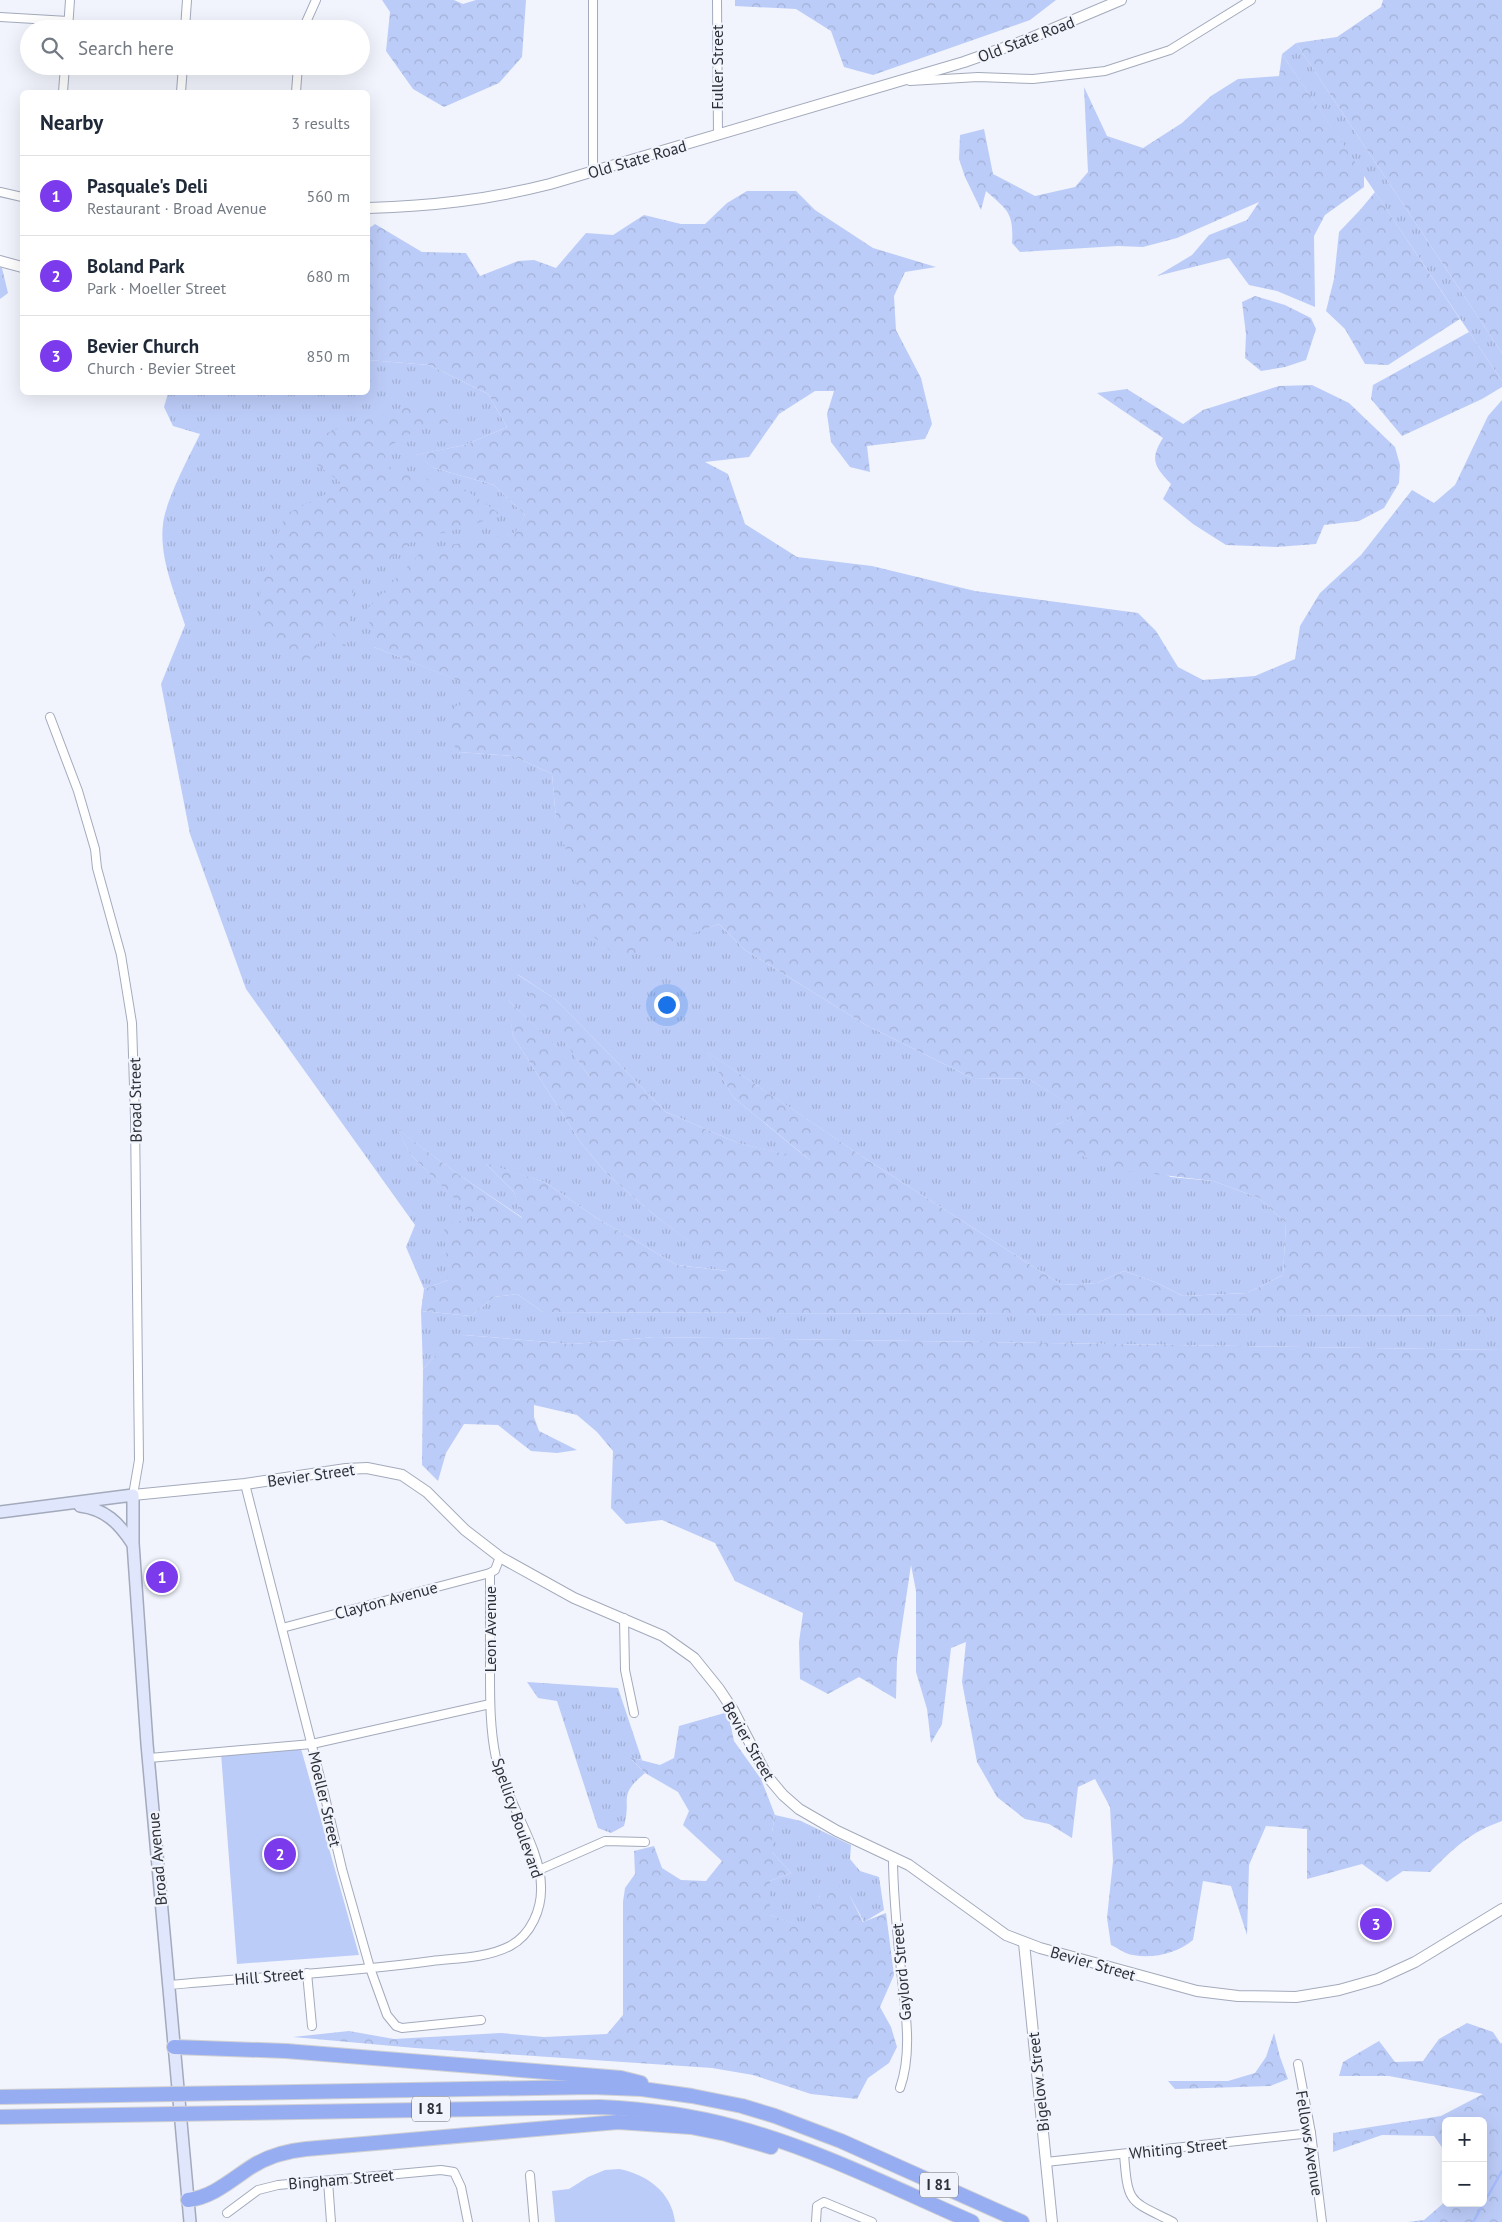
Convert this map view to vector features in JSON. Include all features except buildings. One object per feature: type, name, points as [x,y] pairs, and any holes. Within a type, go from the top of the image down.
[{"type":"highway","points":[[174,2047],[286,2051],[621,2078],[692,2096]]},
{"type":"highway","name":"I 81","points":[[0,2097],[591,2087],[642,2089],[742,2106],[792,2121],[856,2147],[1022,2222]]},
{"type":"highway","name":"I 81","points":[[0,2117],[551,2107],[634,2109],[690,2117],[733,2126],[792,2144],[972,2222]]},
{"type":"highway","points":[[188,2200],[211,2194],[258,2163],[290,2151],[604,2122],[648,2123],[691,2127],[726,2134],[845,2166]]},
{"type":"main road","name":"Bevier Street","points":[[0,1512],[133,1495]]},
{"type":"main road","name":"Broad Avenue","points":[[133,1495],[133,1543],[149,1758],[190,2222]]},
{"type":"main road","points":[[64,1505],[88,1506],[103,1512],[117,1523],[133,1543]]},
{"type":"street","points":[[68,20],[70,0]]},
{"type":"street","points":[[186,20],[187,0]]},
{"type":"street","points":[[307,20],[316,0]]},
{"type":"street","points":[[593,0],[593,172]]},
{"type":"street","name":"Fuller Street","points":[[717,0],[718,135]]},
{"type":"street","name":"Old State Road","points":[[370,208],[462,202],[506,195],[593,172],[901,81],[1026,40],[1121,0]]},
{"type":"street","name":"Old State Road","points":[[901,81],[978,77],[1033,79],[1105,71],[1170,50],[1251,0]]},
{"type":"street","points":[[0,16],[30,20]]},
{"type":"street","points":[[63,90],[64,75]]},
{"type":"street","points":[[181,90],[182,75]]},
{"type":"street","points":[[296,90],[297,75]]},
{"type":"street","points":[[0,192],[20,197]]},
{"type":"street","points":[[0,261],[20,266]]},
{"type":"street","name":"Broad Street","points":[[50,717],[78,791],[92,841],[96,868],[121,955],[132,1022],[135,1109],[139,1460],[133,1495]]},
{"type":"street","name":"Bevier Street","points":[[133,1495],[245,1484],[346,1469],[367,1468],[396,1473],[410,1480],[427,1492],[465,1530],[500,1557],[551,1586],[663,1636],[699,1664],[733,1710],[768,1776],[787,1798],[809,1816],[920,1871],[994,1927],[1024,1942],[1197,1991],[1259,1997],[1296,1996],[1340,1990],[1378,1980],[1415,1962],[1502,1909]]},
{"type":"street","name":"Moeller Street","points":[[245,1484],[342,1869],[370,1968],[388,2015],[396,2026],[402,2028],[481,2020]]},
{"type":"street","name":"Leon Avenue","points":[[490,1704],[490,1573],[495,1570],[500,1557]]},
{"type":"street","name":"Clayton Avenue","points":[[282,1628],[490,1573]]},
{"type":"street","points":[[624,1618],[625,1670],[634,1713]]},
{"type":"street","points":[[149,1758],[312,1744],[490,1704]]},
{"type":"street","name":"Spellicy Boulevard","points":[[370,1968],[489,1954],[509,1947],[519,1940],[533,1922],[541,1897],[539,1870],[500,1776],[495,1757],[490,1704]]},
{"type":"street","points":[[539,1870],[605,1841],[645,1842]]},
{"type":"street","name":"Gaylord Street","points":[[893,1856],[893,1892],[906,2032],[906,2061],[900,2088]]},
{"type":"street","name":"Bigelow Street","points":[[1024,1942],[1052,2220]]},
{"type":"street","name":"Hill Street","points":[[168,1985],[370,1968]]},
{"type":"street","points":[[308,1973],[312,2026]]},
{"type":"street","name":"Fellows Avenue","points":[[1298,2064],[1311,2134],[1322,2222]]},
{"type":"street","name":"Whiting Street","points":[[1046,2162],[1311,2134]]},
{"type":"street","points":[[1124,2154],[1126,2183],[1131,2198],[1136,2203],[1173,2222]]},
{"type":"street","name":"Bingham Street","points":[[227,2213],[258,2190],[278,2184],[441,2170],[454,2172],[458,2179],[468,2222]]},
{"type":"street","points":[[530,2174],[534,2222]]},
{"type":"street","points":[[328,2181],[331,2222]]},
{"type":"street","points":[[816,2222],[816,2212],[820,2203],[824,2202],[872,2222]]},
{"type":"green space","points":[[382,0],[454,0],[463,4],[476,0],[526,0],[522,57],[499,83],[444,107],[413,89],[386,51],[390,12]]},
{"type":"green space","points":[[735,0],[1056,0],[1030,20],[873,75],[844,67],[831,31],[796,9],[735,6]]},
{"type":"green space","points":[[1383,0],[1502,0],[1502,353],[1296,43],[1337,37],[1381,7]]},
{"type":"green space","points":[[1296,43],[1502,353],[1502,381],[1282,54]]},
{"type":"green space","points":[[1282,54],[1364,175],[1364,187],[1325,215],[1314,236],[1315,307],[1277,291],[1249,285],[1229,258],[1157,276],[1192,255],[1209,235],[1247,220],[1259,202],[1177,238],[1143,247],[1118,246],[1020,252],[1012,243],[1012,224],[1008,212],[986,191],[981,210],[965,177],[959,159],[960,135],[984,129],[993,174],[1035,196],[1075,187],[1088,172],[1084,87],[1107,136],[1143,148],[1182,123],[1211,96],[1238,79],[1279,76]]},
{"type":"green space","points":[[747,191],[796,191],[815,210],[873,248],[936,267],[905,272],[894,296],[896,330],[921,378],[932,424],[925,439],[867,446],[870,472],[850,467],[831,442],[827,414],[834,391],[815,391],[779,414],[749,457],[705,462],[728,474],[745,524],[797,557],[872,566],[975,591],[1138,613],[1156,631],[1178,667],[1203,680],[1255,676],[1295,659],[1300,626],[1320,593],[1361,555],[1412,490],[1434,503],[1455,485],[1488,416],[1502,400],[1502,1316],[543,1312],[517,1294],[494,1297],[471,1316],[421,1311],[424,1289],[448,1280],[444,1225],[458,1221],[479,1223],[410,1154],[397,1129],[522,1218],[514,1192],[485,1163],[545,1182],[595,1217],[677,1265],[727,1271],[652,1213],[607,1174],[581,1143],[513,1036],[507,999],[591,1079],[515,973],[555,999],[666,1112],[738,1143],[810,1160],[734,1098],[706,1051],[869,1161],[1062,1285],[1097,1283],[1124,1271],[1155,1282],[1183,1296],[1247,1293],[1283,1275],[1286,1223],[1259,1198],[1213,1181],[1120,1170],[1046,1140],[1056,1125],[1083,1113],[1029,1079],[972,1078],[866,1025],[745,950],[719,924],[636,954],[613,953],[594,937],[556,819],[552,774],[513,756],[458,752],[442,724],[472,686],[374,647],[367,609],[423,550],[515,533],[525,515],[494,485],[434,468],[415,455],[465,445],[507,427],[488,394],[429,365],[370,360],[370,228],[375,224],[422,252],[466,253],[480,276],[518,261],[534,260],[556,268],[586,233],[613,235],[644,215],[681,224],[705,224],[727,203]]},
{"type":"green space","points":[[1375,192],[1460,319],[1388,365],[1365,364],[1345,329],[1326,311],[1334,279],[1339,232]]},
{"type":"green space","points":[[0,267],[2,268],[8,293],[0,299]]},
{"type":"green space","points":[[1255,296],[1285,305],[1311,318],[1316,329],[1306,360],[1285,367],[1261,371],[1245,358],[1246,334],[1242,302]]},
{"type":"green space","points":[[1469,332],[1502,381],[1502,387],[1482,399],[1402,436],[1371,399],[1373,385]]},
{"type":"green space","points":[[370,360],[429,365],[488,394],[507,427],[465,445],[416,455],[434,468],[494,485],[525,515],[516,533],[471,543],[374,647],[473,686],[458,752],[513,756],[552,774],[556,819],[690,934],[719,924],[745,950],[866,1025],[972,1078],[1029,1079],[1084,1113],[1056,1125],[1171,1177],[1213,1181],[1259,1198],[1286,1223],[1283,1275],[1247,1293],[1183,1296],[1155,1282],[1124,1271],[1097,1283],[1062,1285],[869,1161],[707,1052],[734,1098],[811,1161],[738,1143],[666,1112],[555,999],[517,974],[593,1082],[508,1000],[513,1036],[581,1143],[607,1174],[652,1213],[728,1271],[677,1265],[595,1217],[545,1182],[486,1164],[514,1192],[523,1218],[462,1177],[398,1130],[410,1154],[480,1223],[448,1280],[424,1289],[406,1247],[415,1225],[246,989],[190,834],[161,684],[185,625],[166,562],[162,537],[168,503],[200,434],[173,426],[164,407],[167,395],[370,395]]},
{"type":"green space","points":[[1312,385],[1349,403],[1395,447],[1400,465],[1399,483],[1384,508],[1359,521],[1324,525],[1316,544],[1276,547],[1226,545],[1193,524],[1163,499],[1171,484],[1161,473],[1155,458],[1163,438],[1097,393],[1127,389],[1183,424],[1203,410],[1279,386]]},
{"type":"green space","points":[[430,400],[459,420],[415,431],[382,450],[393,472],[460,486],[500,514],[471,526],[414,540],[390,559],[355,579],[345,648],[323,623],[321,639],[302,671],[256,623],[264,571],[286,514],[344,485],[319,466],[299,444],[355,422]]},
{"type":"green space","points":[[517,1294],[543,1312],[1502,1316],[1502,1350],[655,1337],[573,1344],[464,1335],[435,1356],[423,1369],[421,1311],[471,1316],[494,1297]]},
{"type":"green space","points":[[464,1335],[573,1344],[655,1337],[1502,1350],[1502,1821],[1471,1836],[1430,1872],[1403,1871],[1387,1882],[1362,1864],[1307,1879],[1307,1829],[1266,1826],[1249,1865],[1247,1935],[1231,1886],[1203,1881],[1193,1940],[1173,1952],[1165,1954],[1141,1956],[1124,1952],[1111,1945],[1107,1918],[1113,1861],[1110,1807],[1095,1779],[1078,1787],[1072,1838],[1049,1824],[1025,1819],[997,1797],[977,1762],[962,1682],[966,1642],[951,1648],[942,1724],[931,1743],[927,1709],[916,1672],[916,1591],[911,1565],[897,1659],[896,1699],[859,1677],[828,1694],[800,1679],[799,1642],[803,1613],[735,1581],[715,1543],[662,1520],[626,1524],[611,1508],[613,1451],[597,1432],[577,1415],[534,1405],[534,1417],[539,1431],[577,1450],[557,1453],[531,1451],[498,1425],[464,1424],[446,1453],[438,1481],[422,1465],[423,1369],[435,1356],[431,1344]]},
{"type":"green space","points":[[527,1682],[618,1688],[642,1760],[630,1758],[645,1773],[628,1792],[624,1826],[611,1833],[598,1828],[557,1701],[538,1698]]},
{"type":"green space","points":[[728,1712],[734,1741],[761,1779],[775,1815],[772,1832],[772,1852],[791,1873],[770,1881],[770,1915],[808,1928],[820,1895],[835,1881],[850,1896],[863,1922],[886,1913],[894,1975],[880,2007],[891,2027],[897,2047],[889,2063],[868,2078],[857,2099],[811,2094],[753,2075],[712,2068],[415,2048],[293,2037],[349,2031],[394,2039],[501,2033],[544,2037],[607,2034],[623,2015],[623,1902],[625,1888],[635,1874],[634,1851],[654,1846],[662,1868],[681,1880],[706,1881],[722,1861],[683,1825],[689,1811],[678,1792],[645,1773],[629,1757],[660,1765],[674,1758],[679,1726]]},
{"type":"green space","points":[[300,1745],[359,1955],[237,1964],[221,1753]]},
{"type":"green space","points":[[775,1815],[801,1821],[851,1845],[850,1859],[860,1871],[879,1877],[884,1910],[864,1922],[850,1896],[820,1895],[809,1929],[770,1915],[770,1881],[791,1873],[772,1852],[772,1832]]},
{"type":"green space","points":[[1467,2023],[1493,2032],[1501,2044],[1502,2042],[1502,2222],[1408,2222],[1424,2220],[1442,2204],[1442,2207],[1487,2207],[1487,2117],[1442,2117],[1442,2147],[1434,2136],[1382,2135],[1333,2152],[1333,2133],[1441,2116],[1483,2094],[1389,2076],[1339,2076],[1343,2062],[1379,2041],[1395,2062],[1423,2061],[1439,2039]]},
{"type":"green space","points":[[1274,2033],[1288,2079],[1270,2086],[1175,2089],[1168,2081],[1228,2081],[1255,2073],[1266,2057]]},
{"type":"green space","points":[[619,2169],[639,2175],[656,2186],[669,2202],[675,2222],[555,2222],[552,2191],[569,2189],[588,2177],[605,2170]]},
{"type":"waterway","points":[[1473,2222],[1502,2171]]},
{"type":"place","name":"Pasquale's Deli","points":[[162,1577]]},
{"type":"place","name":"Boland Park","points":[[280,1854]]},
{"type":"place","name":"Bevier Church","points":[[1376,1924]]}]
